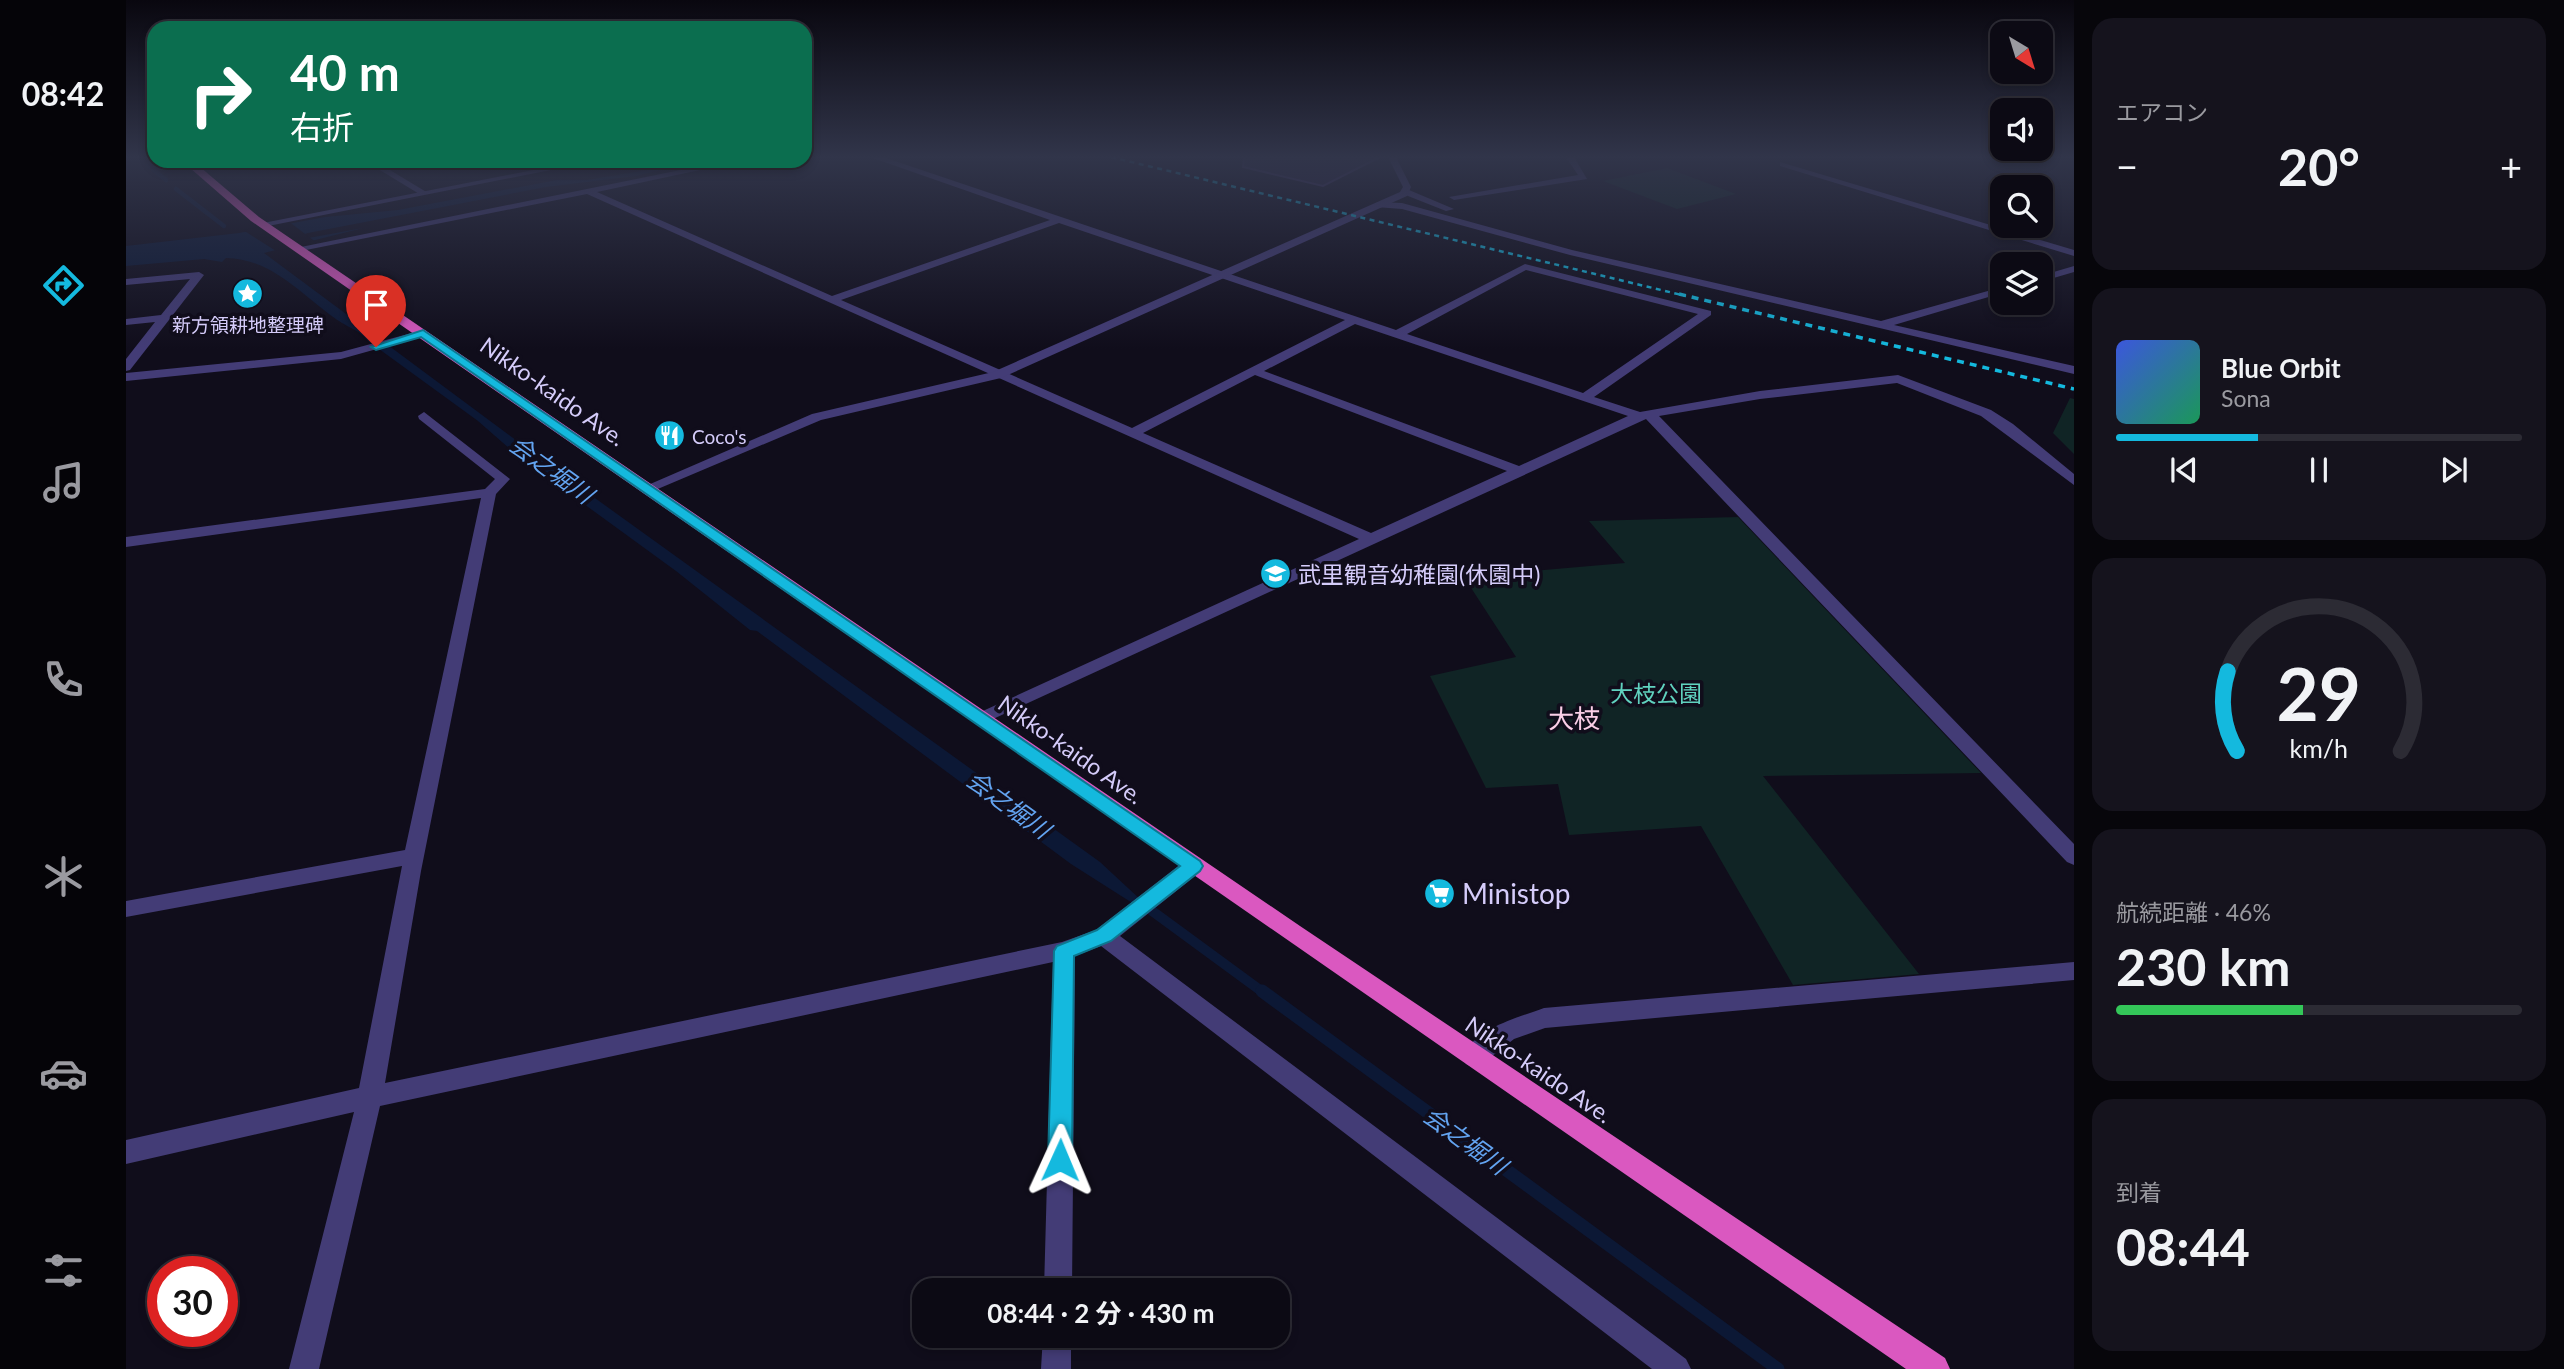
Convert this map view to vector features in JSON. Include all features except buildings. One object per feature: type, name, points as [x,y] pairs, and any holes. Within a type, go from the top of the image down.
[{"type":"highway","name":"Nikko-kaido Ave.","points":[[260,221],[1194,866],[1934,1369]]},
{"type":"street","points":[[265,225],[285,221]]},
{"type":"street","points":[[300,247],[434,221]]},
{"type":"street","points":[[654,221],[1371,539]]},
{"type":"street","points":[[830,300],[1055,221]]},
{"type":"street","points":[[1061,221],[1584,398],[1645,416],[2074,857]]},
{"type":"street","points":[[648,488],[817,417],[997,375],[1344,221]]},
{"type":"street","points":[[1457,221],[1526,241],[2074,370]]},
{"type":"street","points":[[1477,221],[1526,241]]},
{"type":"street","points":[[1969,221],[2074,253]]},
{"type":"street","points":[[1397,334],[1525,267],[1707,313],[1584,398]]},
{"type":"street","points":[[2053,275],[2074,269]]},
{"type":"street","points":[[126,282],[200,275],[126,369]]},
{"type":"street","points":[[1881,325],[1990,293]]},
{"type":"street","points":[[126,322],[167,318]]},
{"type":"street","points":[[1131,434],[1354,320]]},
{"type":"street","points":[[126,369],[361,351],[423,333]]},
{"type":"street","points":[[1254,371],[1519,471]]},
{"type":"street","points":[[980,719],[1519,471],[1645,416],[1760,395],[1898,379],[1986,413],[2008,427],[2074,481]]},
{"type":"street","points":[[304,1369],[370,1097],[414,856],[489,493],[503,479],[424,416]]},
{"type":"street","points":[[126,542],[489,493]]},
{"type":"street","points":[[126,909],[414,856]]},
{"type":"street","points":[[126,1152],[370,1097],[1064,951],[1109,932],[1194,866]]},
{"type":"street","points":[[1109,932],[1676,1369]]},
{"type":"street","points":[[1058,1278],[1064,951]]},
{"type":"street","points":[[1474,1057],[1506,1032],[1544,1018],[2074,971]]},
{"type":"street","points":[[1056,1369],[1057,1348]]},
{"type":"green space","points":[[2070,398],[2074,399],[2074,454],[2053,433]]},
{"type":"green space","name":"大枝公園","points":[[1738,517],[1981,773],[1763,776],[1919,974],[1793,985],[1701,826],[1569,835],[1558,784],[1486,788],[1430,676],[1516,657],[1464,577],[1625,563],[1589,521]]},
{"type":"water","points":[[304,221],[371,221],[308,233],[270,245],[363,228],[264,253],[563,475],[1100,862],[1170,927],[1071,864],[757,631],[750,630],[676,571],[518,456],[478,421],[274,272],[243,260],[226,258],[222,262],[204,259],[126,266],[126,246],[239,233]]},
{"type":"pier","points":[[288,221],[317,243],[276,251],[243,230]]},
{"type":"waterway","points":[[217,221],[224,226]]},
{"type":"waterway","name":"会之堀川","points":[[1144,905],[1264,993]]},
{"type":"waterway","name":"会之堀川","points":[[1262,991],[1778,1369]]},
{"type":"railway","points":[[1375,221],[1686,296]]},
{"type":"railway","points":[[1679,294],[2074,389]]},
{"type":"place","name":"新方領耕地整理碑","points":[[248,293]]},
{"type":"place","name":"Coco's","points":[[669,436]]},
{"type":"place","name":"武里観音幼稚園(休園中)","points":[[1275,574]]},
{"type":"place","name":"Ministop","points":[[1439,893]]},
{"type":"district","name":"大枝","points":[[1574,718]]},
{"type":"route","points":[[376,347],[423,333],[1194,866],[1104,936],[1064,951],[1060,1160]]}]
